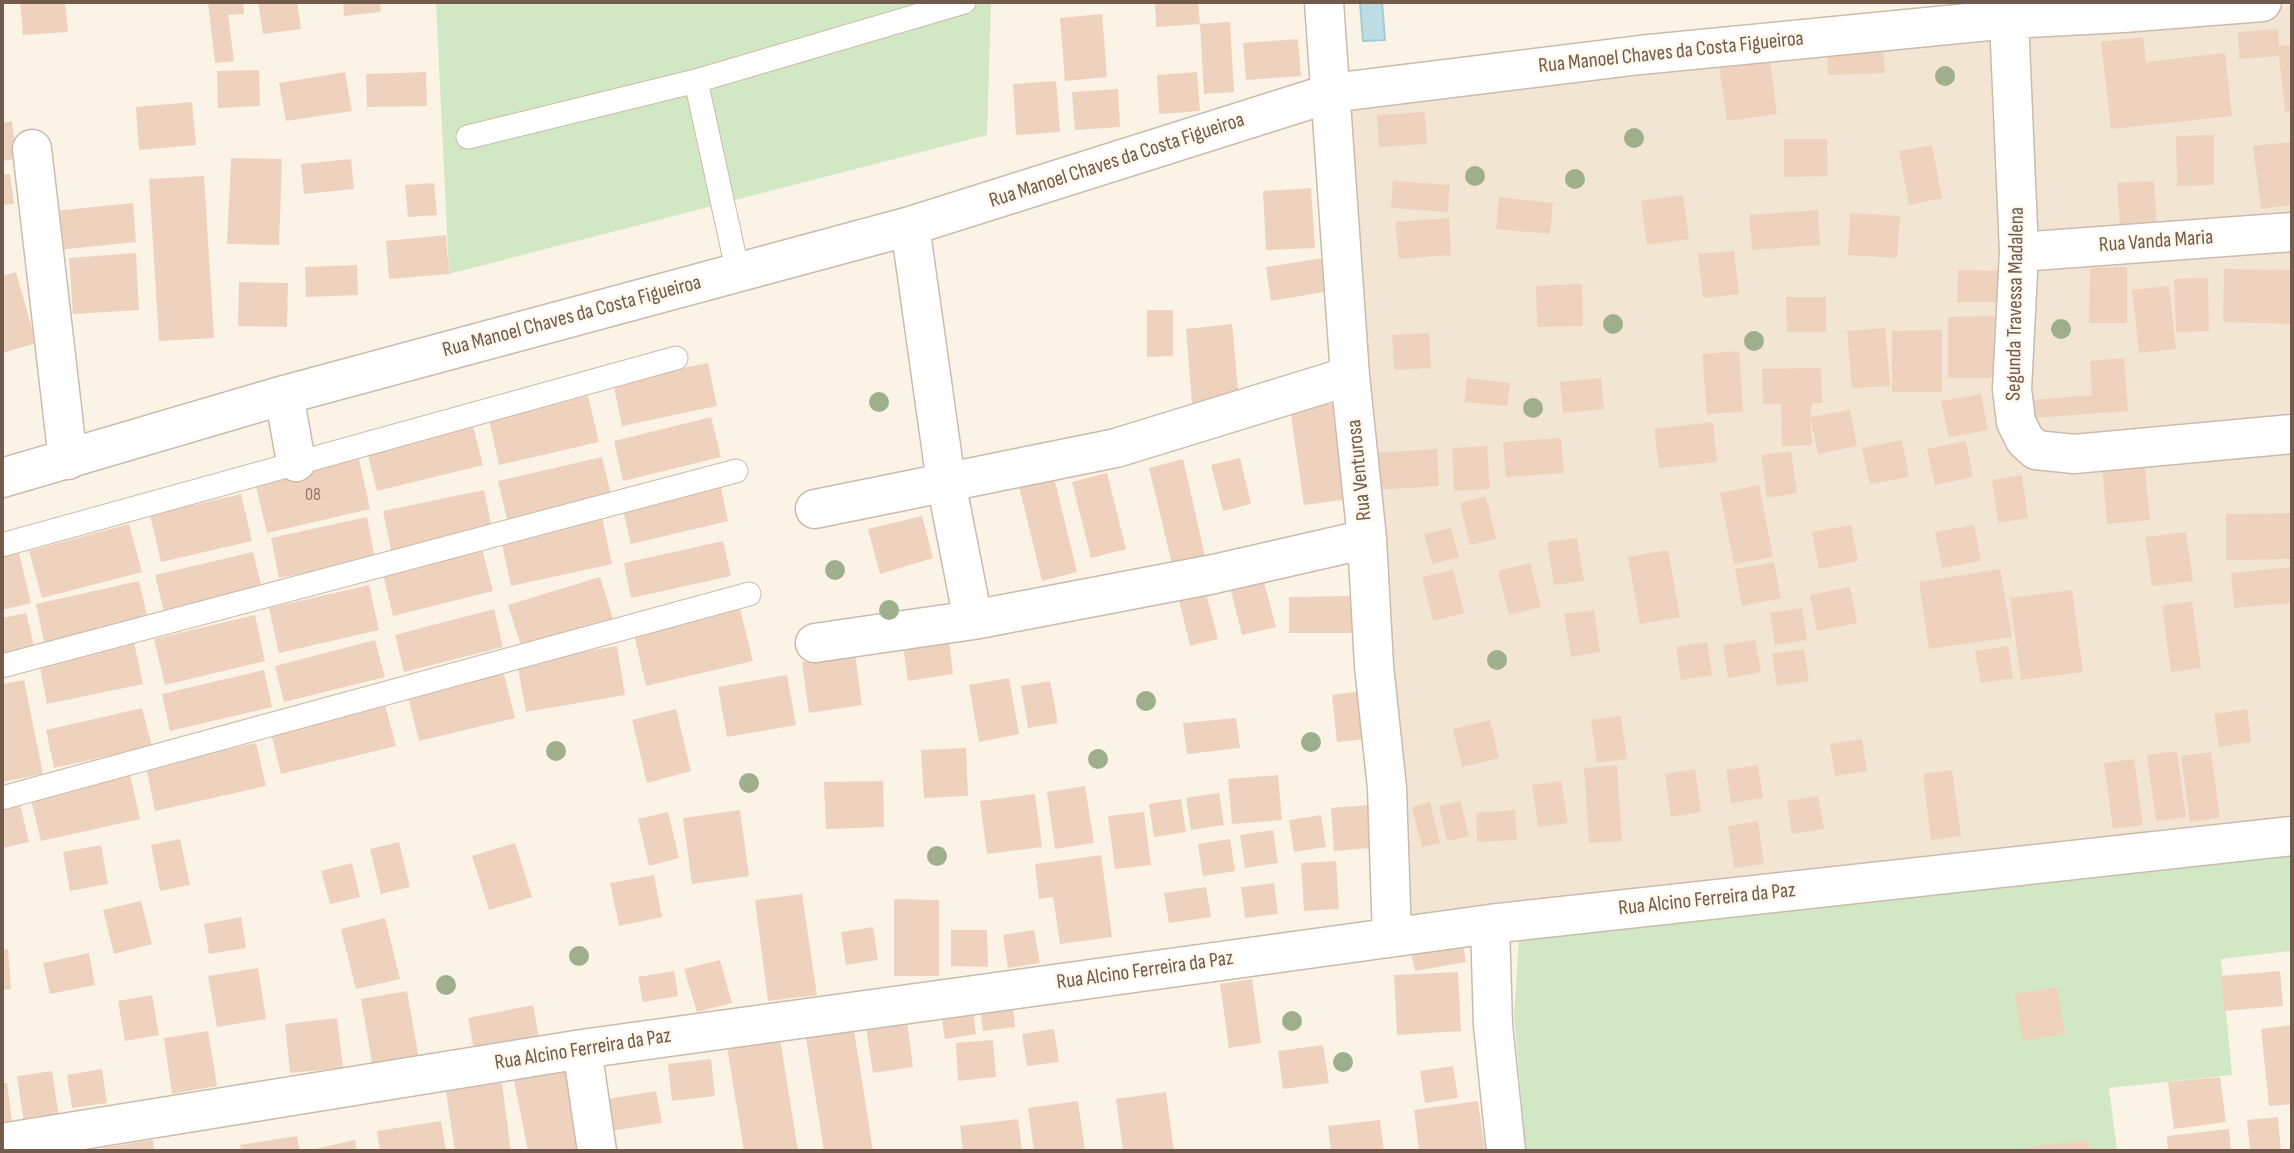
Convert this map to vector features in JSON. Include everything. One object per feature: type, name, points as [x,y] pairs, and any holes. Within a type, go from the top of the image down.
[{"type":"street","name":"Rua Venturosa","points":[[1324,2],[1350,376],[1367,539],[1374,666],[1387,788],[1392,937]]},
{"type":"street","name":"Rua Manoel Chaves da Costa Figueiroa","points":[[2,478],[284,395],[910,226],[1331,93],[1640,55],[2009,19],[2262,2]]},
{"type":"street","name":"Segunda Travessa Madalena","points":[[2009,19],[2019,252],[2012,389],[2016,422],[2025,440],[2036,450],[2074,454],[2292,434]]},
{"type":"street","points":[[32,149],[68,460]]},
{"type":"street","points":[[910,226],[946,482],[973,620]]},
{"type":"street","name":"Rua Vanda Maria","points":[[2019,252],[2292,232]]},
{"type":"street","points":[[815,509],[1116,448],[1350,376]]},
{"type":"street","points":[[284,395],[296,461]]},
{"type":"street","points":[[815,643],[973,620],[1214,574],[1367,539]]},
{"type":"street","name":"Rua Alcino Ferreira da Paz","points":[[2,1143],[582,1049],[1392,937],[2292,836]]},
{"type":"street","points":[[1490,924],[1493,1025],[1506,1151]]},
{"type":"street","points":[[582,1049],[597,1151]]},
{"type":"lane","points":[[468,137],[696,81],[964,2]]},
{"type":"lane","points":[[696,81],[738,273]]},
{"type":"lane","points":[[2,545],[296,461],[676,358]]},
{"type":"lane","points":[[2,666],[736,471]]},
{"type":"lane","points":[[2,798],[749,594]]},
{"type":"shaded area","points":[[2292,5],[2292,845],[1414,935],[1348,101]]},
{"type":"green space","points":[[436,2],[991,2],[987,135],[449,274]]},
{"type":"green space","points":[[2292,845],[2292,958],[2290,951],[2221,959],[2232,1075],[2109,1088],[2117,1151],[1526,1151],[1514,1016],[1519,938]]},
{"type":"water","points":[[1360,2],[1382,2],[1385,40],[1363,41]]},
{"type":"building","points":[[20,2],[65,2],[68,32],[23,35]]},
{"type":"building","points":[[208,2],[243,2],[244,14],[228,15],[234,61],[215,63]]},
{"type":"building","points":[[258,2],[297,2],[301,29],[263,34]]},
{"type":"building","points":[[343,2],[380,2],[381,12],[344,16]]},
{"type":"building","points":[[1155,2],[1198,2],[1200,24],[1156,27]]},
{"type":"building","points":[[1102,14],[1107,77],[1065,81],[1060,18]]},
{"type":"building","points":[[1230,22],[1234,92],[1204,94],[1200,24]]},
{"type":"building","points":[[2278,29],[2279,46],[2292,45],[2292,111],[2285,112],[2279,56],[2239,59],[2238,32]]},
{"type":"building","points":[[2143,37],[2146,62],[2225,53],[2232,116],[2111,129],[2101,42]]},
{"type":"building","points":[[1298,39],[1301,76],[1246,80],[1243,43]]},
{"type":"building","points":[[1883,47],[1885,73],[1828,75],[1827,49]]},
{"type":"building","points":[[1770,58],[1777,114],[1727,121],[1719,66]]},
{"type":"building","points":[[259,70],[260,106],[218,108],[217,71]]},
{"type":"building","points":[[345,72],[352,111],[286,121],[279,83]]},
{"type":"building","points":[[426,72],[427,106],[367,107],[366,74]]},
{"type":"building","points":[[1197,72],[1200,111],[1159,114],[1157,75]]},
{"type":"building","points":[[1056,81],[1060,132],[1016,135],[1013,84]]},
{"type":"building","points":[[1118,89],[1120,127],[1075,130],[1072,92]]},
{"type":"building","points":[[192,102],[196,145],[139,150],[136,107]]},
{"type":"building","points":[[1425,112],[1427,144],[1379,147],[1377,115]]},
{"type":"building","points":[[12,121],[17,159],[2,161],[2,123]]},
{"type":"building","points":[[2214,135],[2214,185],[2177,186],[2176,136]]},
{"type":"building","points":[[1784,139],[1827,139],[1828,176],[1784,177]]},
{"type":"building","points":[[2291,142],[2292,205],[2261,209],[2253,146]]},
{"type":"building","points":[[1932,145],[1942,198],[1909,205],[1899,151]]},
{"type":"building","points":[[231,158],[282,159],[279,245],[227,244]]},
{"type":"building","points":[[351,159],[354,189],[304,194],[301,164]]},
{"type":"building","points":[[10,174],[14,204],[2,205],[2,175]]},
{"type":"building","points":[[204,176],[214,338],[159,341],[149,179]]},
{"type":"building","points":[[1393,181],[1450,185],[1448,212],[1391,208]]},
{"type":"building","points":[[2154,181],[2157,228],[2120,230],[2117,183]]},
{"type":"building","points":[[434,183],[437,215],[408,217],[405,185]]},
{"type":"building","points":[[1311,188],[1315,248],[1266,250],[1263,191]]},
{"type":"building","points":[[1683,195],[1689,239],[1647,245],[1641,201]]},
{"type":"building","points":[[1499,197],[1553,203],[1550,234],[1496,229]]},
{"type":"building","points":[[133,203],[136,242],[58,250],[54,211]]},
{"type":"building","points":[[1818,210],[1820,245],[1752,250],[1749,215]]},
{"type":"building","points":[[1850,213],[1900,216],[1897,258],[1848,255]]},
{"type":"building","points":[[1449,218],[1451,255],[1399,259],[1395,222]]},
{"type":"building","points":[[446,235],[449,274],[389,279],[386,241]]},
{"type":"building","points":[[1734,251],[1739,294],[1703,298],[1698,254]]},
{"type":"building","points":[[136,253],[139,310],[73,314],[69,258]]},
{"type":"building","points":[[1324,258],[1330,291],[1271,301],[1266,267]]},
{"type":"building","points":[[357,265],[358,295],[306,297],[305,267]]},
{"type":"building","points":[[2127,267],[2127,323],[2089,323],[2090,268]]},
{"type":"building","points":[[2224,269],[2292,270],[2292,324],[2223,322]]},
{"type":"building","points":[[1958,270],[2000,271],[1999,302],[1957,302]]},
{"type":"building","points":[[16,272],[36,343],[2,353],[2,276]]},
{"type":"building","points":[[2208,278],[2209,331],[2176,332],[2174,279]]},
{"type":"building","points":[[239,282],[288,283],[287,327],[238,326]]},
{"type":"building","points":[[1582,284],[1583,326],[1537,327],[1536,286]]},
{"type":"building","points":[[2169,286],[2176,349],[2139,353],[2132,290]]},
{"type":"building","points":[[1786,297],[1826,297],[1826,332],[1787,332]]},
{"type":"building","points":[[1147,310],[1173,310],[1173,356],[1147,357]]},
{"type":"building","points":[[1998,316],[1998,378],[1948,378],[1948,317]]},
{"type":"building","points":[[1232,324],[1239,400],[1192,404],[1186,329]]},
{"type":"building","points":[[1885,328],[1890,386],[1852,388],[1847,331]]},
{"type":"building","points":[[1942,330],[1942,392],[1892,392],[1892,331]]},
{"type":"building","points":[[1429,333],[1431,368],[1394,370],[1392,335]]},
{"type":"building","points":[[1739,351],[1743,412],[1707,414],[1702,354]]},
{"type":"building","points":[[2124,358],[2128,411],[2034,418],[2033,400],[2092,395],[2090,361]]},
{"type":"building","points":[[708,363],[717,406],[622,426],[613,382]]},
{"type":"building","points":[[1821,368],[1822,403],[1812,403],[1812,445],[1782,446],[1781,404],[1763,404],[1762,369]]},
{"type":"building","points":[[1467,378],[1510,383],[1507,406],[1464,402]]},
{"type":"building","points":[[1601,378],[1604,409],[1563,413],[1560,382]]},
{"type":"building","points":[[1981,394],[1988,430],[1949,437],[1941,401]]},
{"type":"building","points":[[588,396],[599,442],[499,465],[489,419]]},
{"type":"building","points":[[1337,403],[1350,499],[1304,505],[1290,409]]},
{"type":"building","points":[[1850,410],[1857,446],[1818,454],[1810,417]]},
{"type":"building","points":[[711,417],[721,457],[623,481],[614,441]]},
{"type":"building","points":[[472,422],[483,465],[377,491],[366,448]]},
{"type":"building","points":[[1713,422],[1717,462],[1659,468],[1654,429]]},
{"type":"building","points":[[1561,438],[1564,473],[1506,477],[1503,442]]},
{"type":"building","points":[[1902,440],[1909,477],[1870,484],[1862,448]]},
{"type":"building","points":[[1966,441],[1973,477],[1935,485],[1927,449]]},
{"type":"building","points":[[1487,446],[1490,489],[1454,491],[1452,448]]},
{"type":"building","points":[[1437,449],[1439,486],[1375,490],[1374,453]]},
{"type":"building","points":[[1791,451],[1797,493],[1767,498],[1761,455]]},
{"type":"building","points":[[602,457],[611,495],[507,519],[498,481]]},
{"type":"building","points":[[1240,458],[1251,504],[1223,511],[1211,465]]},
{"type":"building","points":[[359,459],[370,509],[267,533],[255,482]]},
{"type":"building","points":[[1183,459],[1205,556],[1172,564],[1149,468]]},
{"type":"building","points":[[2144,460],[2150,520],[2107,524],[2102,464]]},
{"type":"building","points":[[1107,473],[1126,549],[1091,558],[1072,482]]},
{"type":"building","points":[[2022,475],[2028,518],[1998,523],[1992,480]]},
{"type":"building","points":[[1054,477],[1077,572],[1042,581],[1019,486]]},
{"type":"building","points":[[719,479],[728,521],[631,544],[621,502]]},
{"type":"building","points":[[1759,485],[1773,557],[1734,564],[1720,493]]},
{"type":"building","points":[[484,490],[493,533],[392,554],[383,511]]},
{"type":"building","points":[[241,494],[252,541],[161,562],[150,515]]},
{"type":"building","points":[[1486,496],[1496,539],[1470,545],[1460,503]]},
{"type":"building","points":[[2292,513],[2292,559],[2226,560],[2226,514]]},
{"type":"building","points":[[922,516],[933,558],[880,574],[868,529]]},
{"type":"building","points":[[367,517],[375,559],[279,578],[271,538]]},
{"type":"building","points":[[602,517],[612,564],[511,586],[501,539]]},
{"type":"building","points":[[129,524],[142,572],[42,598],[29,551]]},
{"type":"building","points":[[1851,525],[1858,561],[1819,569],[1812,532]]},
{"type":"building","points":[[1974,525],[1981,561],[1942,568],[1935,532]]},
{"type":"building","points":[[1451,528],[1459,557],[1432,564],[1424,534]]},
{"type":"building","points":[[2186,532],[2193,581],[2152,586],[2145,537]]},
{"type":"building","points":[[1577,538],[1584,581],[1554,585],[1547,542]]},
{"type":"building","points":[[723,541],[731,576],[631,598],[624,563]]},
{"type":"building","points":[[482,549],[493,591],[393,616],[383,574]]},
{"type":"building","points":[[1668,550],[1680,617],[1640,624],[1628,557]]},
{"type":"building","points":[[253,552],[262,589],[164,612],[155,575]]},
{"type":"building","points":[[19,553],[31,603],[2,610],[2,557]]},
{"type":"building","points":[[1774,562],[1781,598],[1742,606],[1735,569]]},
{"type":"building","points":[[1530,563],[1541,607],[1509,615],[1498,571]]},
{"type":"building","points":[[2292,567],[2292,603],[2234,608],[2231,573]]},
{"type":"building","points":[[2000,569],[2012,637],[1929,649],[1919,582]]},
{"type":"building","points":[[1453,570],[1464,613],[1433,621],[1422,577]]},
{"type":"building","points":[[1262,575],[1276,627],[1242,635],[1229,583]]},
{"type":"building","points":[[600,577],[613,619],[521,646],[508,605]]},
{"type":"building","points":[[139,581],[148,620],[44,642],[36,604]]},
{"type":"building","points":[[369,585],[379,630],[279,653],[269,608]]},
{"type":"building","points":[[1850,587],[1857,623],[1817,631],[1810,595]]},
{"type":"building","points":[[2072,590],[2083,672],[2021,680],[2010,598]]},
{"type":"building","points":[[1206,593],[1218,639],[1190,646],[1179,600]]},
{"type":"building","points":[[1353,596],[1353,633],[1289,633],[1289,597]]},
{"type":"building","points":[[2192,601],[2201,668],[2171,672],[2162,606]]},
{"type":"building","points":[[1802,608],[1807,640],[1775,645],[1770,613]]},
{"type":"building","points":[[494,609],[503,647],[404,672],[395,635]]},
{"type":"building","points":[[740,609],[753,661],[646,686],[634,634]]},
{"type":"building","points":[[1594,610],[1600,652],[1571,657],[1564,614]]},
{"type":"building","points":[[26,613],[35,649],[2,657],[2,618]]},
{"type":"building","points":[[255,615],[265,661],[165,685],[154,639]]},
{"type":"building","points":[[133,638],[143,684],[47,704],[38,658]]},
{"type":"building","points":[[949,639],[953,674],[908,681],[903,646]]},
{"type":"building","points":[[375,640],[385,677],[284,702],[275,666]]},
{"type":"building","points":[[1755,640],[1761,672],[1728,678],[1723,645]]},
{"type":"building","points":[[1707,642],[1712,675],[1681,680],[1676,647]]},
{"type":"building","points":[[617,646],[625,695],[526,712],[517,663]]},
{"type":"building","points":[[2008,646],[2013,678],[1981,683],[1975,651]]},
{"type":"building","points":[[1804,649],[1809,681],[1777,686],[1772,654]]},
{"type":"building","points":[[855,654],[862,705],[809,713],[802,662]]},
{"type":"building","points":[[264,670],[272,707],[170,731],[162,694]]},
{"type":"building","points":[[503,670],[515,718],[419,741],[407,693]]},
{"type":"building","points":[[787,675],[796,725],[727,737],[718,687]]},
{"type":"building","points":[[1009,678],[1019,734],[979,742],[969,685]]},
{"type":"building","points":[[24,680],[43,774],[2,782],[2,684]]},
{"type":"building","points":[[1050,681],[1058,723],[1028,728],[1021,686]]},
{"type":"building","points":[[1361,691],[1367,739],[1337,742],[1332,695]]},
{"type":"building","points":[[385,705],[396,746],[281,774],[271,733]]},
{"type":"building","points":[[142,708],[152,746],[54,768],[46,730]]},
{"type":"building","points":[[676,709],[691,771],[647,783],[632,720]]},
{"type":"building","points":[[2247,709],[2251,742],[2219,747],[2214,714]]},
{"type":"building","points":[[1621,716],[1627,759],[1597,763],[1591,720]]},
{"type":"building","points":[[1236,718],[1240,748],[1187,754],[1183,723]]},
{"type":"building","points":[[1490,720],[1499,758],[1462,767],[1453,729]]},
{"type":"building","points":[[1862,739],[1867,771],[1835,776],[1830,744]]},
{"type":"building","points":[[256,743],[266,786],[155,811],[146,767]]},
{"type":"building","points":[[966,748],[968,796],[924,798],[921,750]]},
{"type":"building","points":[[2177,751],[2186,817],[2156,821],[2147,755]]},
{"type":"building","points":[[2211,752],[2220,818],[2190,822],[2181,756]]},
{"type":"building","points":[[2134,759],[2143,825],[2113,829],[2104,763]]},
{"type":"building","points":[[1617,765],[1622,841],[1589,843],[1584,768]]},
{"type":"building","points":[[1758,765],[1763,798],[1731,803],[1726,770]]},
{"type":"building","points":[[1695,769],[1701,812],[1671,817],[1665,774]]},
{"type":"building","points":[[1952,770],[1961,836],[1931,840],[1923,774]]},
{"type":"building","points":[[130,774],[140,819],[41,841],[30,796]]},
{"type":"building","points":[[1278,775],[1282,820],[1232,824],[1228,779]]},
{"type":"building","points":[[883,781],[884,827],[826,829],[824,782]]},
{"type":"building","points":[[1561,781],[1568,823],[1538,827],[1532,785]]},
{"type":"building","points":[[1085,786],[1094,843],[1055,849],[1047,792]]},
{"type":"building","points":[[1219,793],[1224,825],[1191,830],[1186,798]]},
{"type":"building","points":[[1035,794],[1042,847],[987,854],[980,801]]},
{"type":"building","points":[[1818,796],[1824,829],[1792,834],[1787,801]]},
{"type":"building","points":[[1181,799],[1186,832],[1154,837],[1149,804]]},
{"type":"building","points":[[1460,801],[1469,836],[1447,841],[1439,806]]},
{"type":"building","points":[[1430,802],[1440,843],[1422,847],[1412,807]]},
{"type":"building","points":[[20,804],[29,842],[2,848],[2,808]]},
{"type":"building","points":[[1368,805],[1371,848],[1334,851],[1331,808]]},
{"type":"building","points":[[740,810],[749,876],[692,884],[683,818]]},
{"type":"building","points":[[1515,810],[1517,840],[1477,842],[1476,813]]},
{"type":"building","points":[[668,812],[679,858],[649,866],[638,819]]},
{"type":"building","points":[[1144,812],[1151,865],[1115,869],[1108,816]]},
{"type":"building","points":[[1321,815],[1326,847],[1294,852],[1289,820]]},
{"type":"building","points":[[1758,821],[1764,864],[1734,868],[1728,826]]},
{"type":"building","points":[[1273,830],[1278,863],[1245,868],[1240,835]]},
{"type":"building","points":[[180,839],[190,885],[160,891],[151,845]]},
{"type":"building","points":[[1230,839],[1235,871],[1203,876],[1198,844]]},
{"type":"building","points":[[399,842],[410,887],[381,894],[370,849]]},
{"type":"building","points":[[515,843],[532,897],[489,910],[472,856]]},
{"type":"building","points":[[101,845],[108,884],[70,891],[63,852]]},
{"type":"building","points":[[1101,855],[1112,937],[1060,944],[1053,897],[1039,899],[1035,864]]},
{"type":"building","points":[[1336,861],[1339,909],[1304,911],[1301,863]]},
{"type":"building","points":[[352,863],[360,897],[330,904],[321,871]]},
{"type":"building","points":[[654,875],[662,917],[619,926],[610,883]]},
{"type":"building","points":[[1274,883],[1278,914],[1245,918],[1241,887]]},
{"type":"building","points":[[1206,887],[1211,917],[1169,923],[1164,893]]},
{"type":"building","points":[[802,894],[817,995],[768,1001],[755,900]]},
{"type":"building","points":[[894,899],[939,900],[939,976],[894,976]]},
{"type":"building","points":[[141,901],[152,944],[114,954],[103,910]]},
{"type":"building","points":[[241,917],[246,948],[209,954],[204,924]]},
{"type":"building","points":[[385,918],[400,979],[356,989],[341,929]]},
{"type":"building","points":[[873,927],[878,960],[846,965],[841,932]]},
{"type":"building","points":[[951,930],[987,930],[988,967],[951,966]]},
{"type":"building","points":[[1034,930],[1040,963],[1008,968],[1003,935]]},
{"type":"building","points":[[1461,934],[1466,962],[1415,971],[1409,944]]},
{"type":"building","points":[[8,949],[11,989],[2,990],[2,950]]},
{"type":"building","points":[[89,953],[95,985],[50,994],[43,963]]},
{"type":"building","points":[[720,960],[732,1003],[697,1012],[684,969]]},
{"type":"building","points":[[258,968],[266,1019],[217,1027],[208,976]]},
{"type":"building","points":[[674,971],[678,996],[643,1002],[638,977]]},
{"type":"building","points":[[2280,971],[2283,1006],[2224,1011],[2221,976]]},
{"type":"building","points":[[1458,972],[1461,1031],[1397,1035],[1394,975]]},
{"type":"building","points":[[1252,979],[1261,1043],[1229,1048],[1220,984]]},
{"type":"building","points":[[2057,987],[2065,1034],[2022,1041],[2015,994]]},
{"type":"building","points":[[407,991],[419,1059],[373,1068],[361,999]]},
{"type":"building","points":[[152,995],[159,1035],[125,1041],[118,1001]]},
{"type":"building","points":[[1012,997],[1015,1027],[983,1031],[979,1001]]},
{"type":"building","points":[[972,1001],[976,1034],[945,1039],[940,1006]]},
{"type":"building","points":[[533,1005],[539,1038],[474,1050],[468,1018]]},
{"type":"building","points":[[337,1018],[343,1068],[290,1073],[285,1024]]},
{"type":"building","points":[[907,1021],[913,1067],[873,1073],[866,1027]]},
{"type":"building","points":[[853,1024],[873,1151],[824,1151],[805,1031]]},
{"type":"building","points":[[2292,1025],[2292,1104],[2269,1106],[2261,1029]]},
{"type":"building","points":[[1054,1029],[1059,1062],[1027,1066],[1022,1034]]},
{"type":"building","points":[[208,1031],[217,1086],[172,1094],[164,1038]]},
{"type":"building","points":[[779,1033],[798,1151],[744,1151],[726,1041]]},
{"type":"building","points":[[993,1040],[996,1077],[958,1081],[956,1043]]},
{"type":"building","points":[[1323,1045],[1329,1083],[1283,1089],[1278,1051]]},
{"type":"building","points":[[711,1059],[715,1096],[672,1101],[668,1064]]},
{"type":"building","points":[[564,1065],[580,1148],[571,1151],[528,1151],[513,1075]]},
{"type":"building","points":[[1453,1066],[1458,1098],[1425,1103],[1420,1071]]},
{"type":"building","points":[[102,1069],[107,1103],[72,1108],[67,1075]]},
{"type":"building","points":[[52,1071],[59,1118],[24,1123],[17,1076]]},
{"type":"building","points":[[2220,1077],[2226,1122],[2174,1129],[2168,1082]]},
{"type":"building","points":[[2,1083],[7,1083],[13,1130],[2,1132]]},
{"type":"building","points":[[502,1083],[511,1151],[455,1151],[446,1091]]},
{"type":"building","points":[[656,1091],[662,1123],[611,1131],[607,1099]]},
{"type":"building","points":[[1166,1092],[1174,1151],[1123,1151],[1116,1099]]},
{"type":"building","points":[[1078,1101],[1085,1151],[1034,1151],[1028,1108]]},
{"type":"building","points":[[1478,1101],[1485,1151],[1419,1151],[1414,1110]]},
{"type":"building","points":[[2278,1117],[2281,1151],[2250,1151],[2247,1120]]},
{"type":"building","points":[[1018,1119],[1022,1151],[963,1151],[960,1126]]},
{"type":"building","points":[[1380,1120],[1384,1151],[1331,1151],[1328,1126]]},
{"type":"building","points":[[441,1121],[446,1151],[380,1151],[377,1131]]},
{"type":"building","points":[[2229,1129],[2231,1151],[2168,1151],[2167,1136]]},
{"type":"building","points":[[297,1136],[300,1151],[241,1151],[240,1145]]},
{"type":"building","points":[[153,1140],[154,1151],[103,1151],[102,1148]]},
{"type":"building","points":[[355,1140],[357,1151],[311,1151],[311,1150]]},
{"type":"building","points":[[2088,1140],[2090,1151],[2021,1151],[2021,1148]]}]
